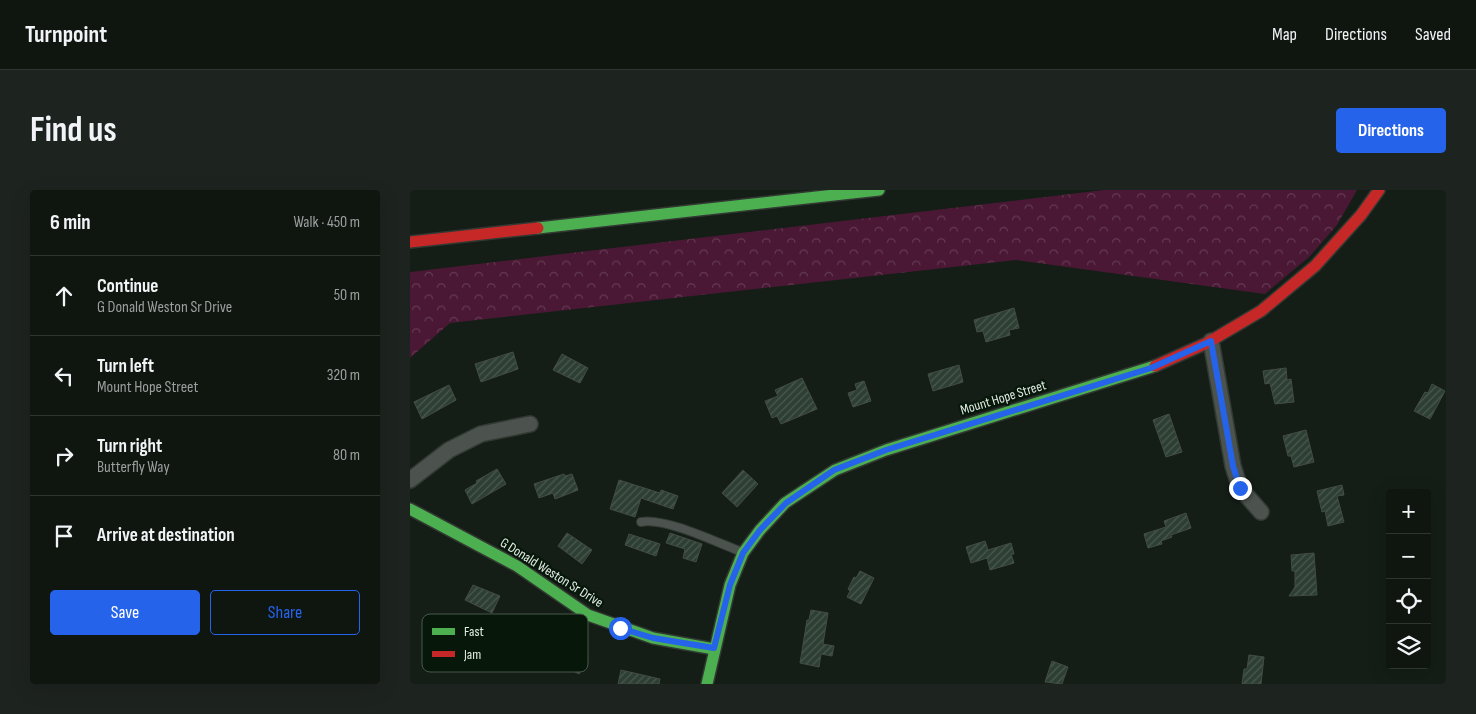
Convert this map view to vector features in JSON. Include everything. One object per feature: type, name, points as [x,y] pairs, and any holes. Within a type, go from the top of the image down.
[{"type":"main road","points":[[410,242],[879,190]]},
{"type":"main road","name":"Mount Hope Street","points":[[707,684],[730,585],[743,553],[760,530],[786,503],[834,470],[894,447],[1151,368],[1211,341],[1262,311],[1315,266],[1361,215],[1380,190]]},
{"type":"main road","name":"G Donald Weston Sr Drive","points":[[410,509],[517,566],[587,614]]},
{"type":"main road","name":"G Donald Weston Sr Drive","points":[[588,615],[620,628],[653,638],[714,648]]},
{"type":"street","points":[[1211,341],[1233,466],[1240,488],[1261,512]]},
{"type":"street","points":[[410,480],[449,450],[481,434],[530,424]]},
{"type":"lane","points":[[641,522],[670,524],[743,553]]},
{"type":"green space","points":[[1104,190],[1357,190],[1337,225],[1310,256],[1265,294],[1016,260],[450,323],[410,358],[410,272]]},
{"type":"building","points":[[1014,308],[1019,328],[1009,330],[1010,335],[986,342],[983,331],[977,332],[974,320]]},
{"type":"building","points":[[513,352],[518,369],[481,382],[475,364]]},
{"type":"building","points":[[562,354],[588,368],[580,383],[553,370]]},
{"type":"building","points":[[959,365],[963,382],[933,391],[928,374]]},
{"type":"building","points":[[1286,368],[1287,380],[1291,379],[1294,402],[1275,404],[1270,383],[1265,384],[1263,371]]},
{"type":"building","points":[[802,378],[817,409],[781,424],[777,416],[772,418],[765,401],[778,396],[775,390]]},
{"type":"building","points":[[864,381],[871,401],[853,407],[848,393],[857,390],[855,384]]},
{"type":"building","points":[[1432,384],[1445,391],[1430,419],[1414,411],[1425,392],[1428,393]]},
{"type":"building","points":[[449,385],[456,400],[422,419],[414,402]]},
{"type":"building","points":[[1169,414],[1182,452],[1166,457],[1153,420]]},
{"type":"building","points":[[1306,430],[1314,462],[1294,467],[1291,456],[1288,456],[1283,436]]},
{"type":"building","points":[[497,469],[506,484],[472,504],[465,490]]},
{"type":"building","points":[[743,470],[758,484],[737,507],[722,493]]},
{"type":"building","points":[[564,474],[565,476],[572,474],[578,490],[555,499],[553,493],[539,498],[534,484]]},
{"type":"building","points":[[619,480],[660,493],[661,490],[678,496],[673,509],[641,498],[635,517],[610,509]]},
{"type":"building","points":[[1342,485],[1344,495],[1337,496],[1344,522],[1328,526],[1325,511],[1322,512],[1317,491]]},
{"type":"building","points":[[1186,513],[1191,528],[1171,535],[1172,537],[1161,541],[1162,544],[1148,548],[1144,534],[1166,527],[1164,521]]},
{"type":"building","points":[[567,533],[592,550],[582,564],[558,546]]},
{"type":"building","points":[[670,533],[702,544],[696,562],[683,558],[685,549],[666,543]]},
{"type":"building","points":[[629,534],[660,544],[656,556],[625,545]]},
{"type":"building","points":[[985,541],[988,550],[1011,543],[1014,554],[1011,554],[1014,563],[990,570],[987,558],[971,563],[966,547]]},
{"type":"building","points":[[1314,553],[1317,595],[1289,596],[1295,587],[1295,571],[1292,571],[1291,555]]},
{"type":"building","points":[[860,571],[874,578],[861,604],[847,597],[850,591],[848,589],[854,577],[856,578]]},
{"type":"building","points":[[473,585],[500,596],[492,613],[465,600]]},
{"type":"building","points":[[811,610],[828,613],[823,644],[834,646],[832,656],[821,654],[819,667],[800,663],[807,620],[809,620]]},
{"type":"building","points":[[1249,655],[1264,657],[1261,684],[1242,684],[1244,669],[1247,669]]},
{"type":"building","points":[[1052,661],[1068,667],[1062,684],[1045,682]]},
{"type":"building","points":[[621,670],[660,679],[659,684],[618,684]]},
{"type":"traffic: fast","points":[[538,228],[879,190]]},
{"type":"traffic: fast","points":[[707,684],[730,585],[743,553],[760,530],[785,503],[835,470],[886,450],[1155,366]]},
{"type":"traffic: fast","points":[[410,509],[517,566],[587,614]]},
{"type":"traffic: fast","points":[[588,615],[653,638],[714,649]]},
{"type":"traffic: jam","points":[[1155,366],[1207,343],[1261,311],[1315,266],[1361,215],[1379,190]]},
{"type":"traffic: jam","points":[[410,242],[538,228]]},
{"type":"route","points":[[620,628],[653,638],[714,648],[730,585],[743,553],[760,530],[786,503],[834,470],[886,450],[1151,368],[1211,341],[1233,466],[1240,488]]}]
